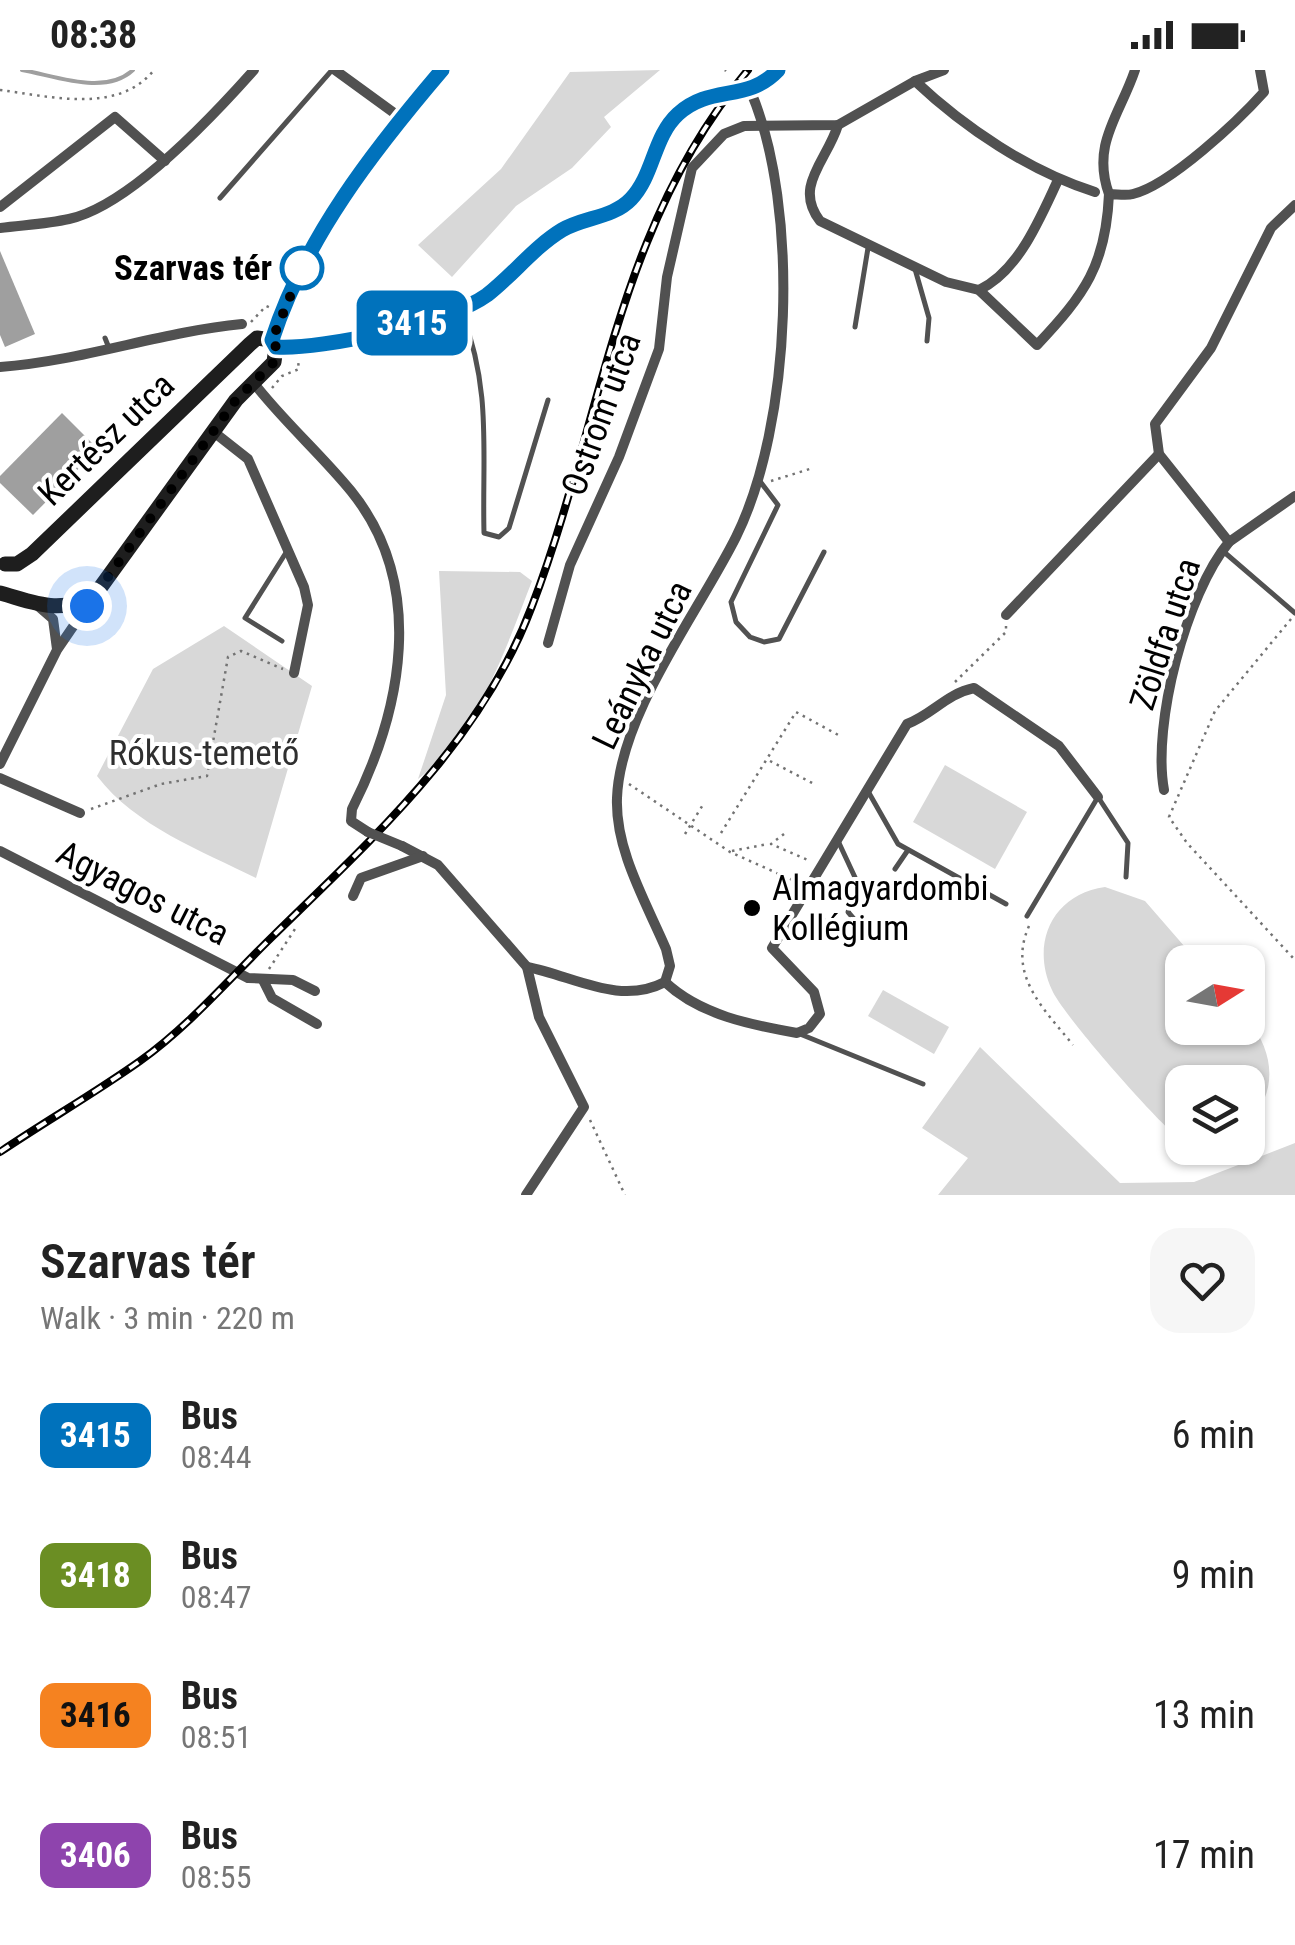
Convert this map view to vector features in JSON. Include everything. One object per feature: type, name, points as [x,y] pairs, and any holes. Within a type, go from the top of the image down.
[{"type":"street","points":[[0,228],[80,215],[165,161],[254,70]]},
{"type":"street","points":[[333,70],[401,118]]},
{"type":"street","points":[[0,764],[56,650],[273,354],[281,313],[347,190],[442,70]]},
{"type":"street","points":[[246,351],[254,366],[273,354],[298,358],[322,346],[461,310],[486,296],[564,229],[626,204],[649,176],[672,121],[699,100],[751,92],[778,70]]},
{"type":"street","points":[[944,70],[914,81],[838,125],[808,192],[807,205],[820,221],[868,248],[946,282],[979,290],[1038,345],[1094,276],[1105,247],[1109,194],[1102,174],[1102,142],[1131,73]]},
{"type":"street","points":[[1109,194],[1131,195],[1158,182],[1248,111],[1264,92],[1260,70]]},
{"type":"street","points":[[914,81],[957,121],[1058,180],[1095,192]]},
{"type":"street","name":"Leányka utca","points":[[665,982],[670,966],[666,949],[620,828],[619,778],[635,725],[737,536],[759,480],[780,384],[783,290],[765,126],[751,92]]},
{"type":"street","points":[[0,207],[114,117],[165,161]]},
{"type":"street","name":"Ostrom utca","points":[[548,643],[570,564],[619,457],[660,349],[667,276],[685,184],[706,149],[724,134],[744,126],[838,125]]},
{"type":"street","points":[[979,290],[990,284],[1018,254],[1058,180]]},
{"type":"street","points":[[1006,615],[1159,454],[1155,424],[1211,348],[1271,228],[1295,205]]},
{"type":"street","points":[[0,367],[107,343],[242,324]]},
{"type":"street","name":"Kertész utca","points":[[3,563],[17,564],[32,554],[158,428],[257,338],[273,354]]},
{"type":"street","points":[[253,382],[350,490],[373,522],[395,587],[400,663],[390,718],[352,809],[351,822],[424,855],[459,886],[527,967],[539,1017],[584,1107],[526,1195]]},
{"type":"street","points":[[215,433],[248,459],[308,606],[294,674]]},
{"type":"street","name":"Zöldfa utca","points":[[1159,454],[1226,546],[1203,584],[1162,712],[1158,757],[1164,790]]},
{"type":"street","points":[[1226,546],[1295,496]]},
{"type":"street","points":[[3,563],[10,581],[0,593],[38,606],[78,605],[95,596]]},
{"type":"street","points":[[38,606],[53,619],[56,650]]},
{"type":"street","points":[[527,967],[619,992],[644,993],[665,982],[680,996],[710,1011],[797,1032],[808,1028],[820,1014],[814,992],[772,948],[907,724],[921,718],[951,693],[974,688],[1059,746],[1098,797]]},
{"type":"street","points":[[0,778],[80,813]]},
{"type":"street","name":"Agyagos utca","points":[[0,850],[248,978],[293,980],[316,992]]},
{"type":"street","points":[[352,896],[361,878],[424,855]]},
{"type":"street","name":"Agyagos utca","points":[[263,980],[272,998],[317,1024]]},
{"type":"lane","points":[[220,198],[333,70]]},
{"type":"lane","points":[[80,215],[85,228]]},
{"type":"lane","points":[[855,327],[868,248]]},
{"type":"lane","points":[[915,268],[929,318],[927,341]]},
{"type":"lane","points":[[461,310],[475,351],[487,428],[484,532],[499,536],[509,528],[548,400]]},
{"type":"lane","points":[[759,480],[778,504],[731,602],[736,622],[750,638],[764,642],[778,639],[824,552]]},
{"type":"lane","points":[[1226,546],[1295,613]]},
{"type":"lane","points":[[282,641],[246,618],[288,550]]},
{"type":"lane","points":[[868,791],[898,844],[1006,904]]},
{"type":"lane","points":[[1028,916],[1098,797],[1128,842],[1126,877]]},
{"type":"lane","points":[[838,840],[859,886],[848,912],[866,933]]},
{"type":"lane","points":[[894,869],[908,850]]},
{"type":"lane","points":[[797,1032],[923,1084]]},
{"type":"path","points":[[0,90],[85,101],[110,96],[146,80],[154,70]]},
{"type":"path","points":[[242,324],[254,321],[266,306],[281,313]]},
{"type":"path","points":[[759,480],[773,481],[813,468]]},
{"type":"path","points":[[1169,817],[1215,711],[1295,613]]},
{"type":"path","points":[[956,680],[1006,632],[1006,615]]},
{"type":"path","points":[[80,813],[161,784],[207,776],[228,657],[242,651],[294,674]]},
{"type":"path","points":[[722,832],[796,712],[842,737]]},
{"type":"path","points":[[769,760],[816,785]]},
{"type":"path","points":[[619,778],[730,852],[806,887]]},
{"type":"path","points":[[1164,790],[1169,817],[1187,844],[1295,960]]},
{"type":"path","points":[[685,834],[704,803]]},
{"type":"path","points":[[730,852],[771,844],[784,834]]},
{"type":"path","points":[[771,844],[820,866]]},
{"type":"path","points":[[796,903],[845,931]]},
{"type":"path","points":[[1028,916],[1031,920],[1022,940],[1027,989],[1073,1046]]},
{"type":"path","points":[[263,980],[295,929]]},
{"type":"path","points":[[584,1107],[626,1195]]},
{"type":"green space","points":[[660,70],[604,117],[611,127],[572,168],[516,206],[452,277],[418,245],[501,169],[570,72]]},
{"type":"green space","points":[[439,571],[520,572],[532,581],[500,662],[473,714],[439,760],[418,779],[446,695]]},
{"type":"green space","name":"Rókus-temető","points":[[224,626],[312,686],[256,878],[150,823],[97,776],[153,669]]},
{"type":"green space","points":[[945,765],[1027,812],[995,869],[913,822]]},
{"type":"green space","points":[[1105,887],[1145,901],[1183,945],[1165,945],[1165,1045],[1263,1045],[1269,1072],[1265,1096],[1265,1065],[1165,1065],[1165,1125],[1108,1063],[1059,1002],[1046,972],[1045,939],[1051,924],[1072,899]]},
{"type":"green space","points":[[883,990],[949,1027],[934,1054],[868,1016]]},
{"type":"green space","points":[[980,1047],[1120,1183],[1194,1182],[1238,1165],[1265,1165],[1265,1155],[1295,1143],[1295,1195],[938,1195],[968,1158],[922,1128]]},
{"type":"shaded area","points":[[0,251],[35,334],[5,347],[0,335]]},
{"type":"shaded area","points":[[62,413],[98,449],[33,515],[0,483],[0,476]]},
{"type":"waterway","points":[[22,70],[95,83],[122,78],[133,70]]},
{"type":"railway","points":[[0,1152],[140,1061],[192,1017],[385,825],[454,744],[484,701],[532,606],[640,260],[668,194],[703,131],[748,70]]},
{"type":"bus line","name":"3415","points":[[442,70],[347,190],[311,250],[281,313],[272,340],[276,347],[322,346],[470,306],[564,229],[626,204],[649,176],[662,137],[680,112],[712,95],[751,92],[778,70]]},
{"type":"place","name":"Szarvas tér","points":[[302,268]]},
{"type":"place","name":"Almagyardombi Kollégium","points":[[752,908]]},
{"type":"route","points":[[87,606],[236,400],[274,362],[277,354],[272,340],[302,268]]}]
